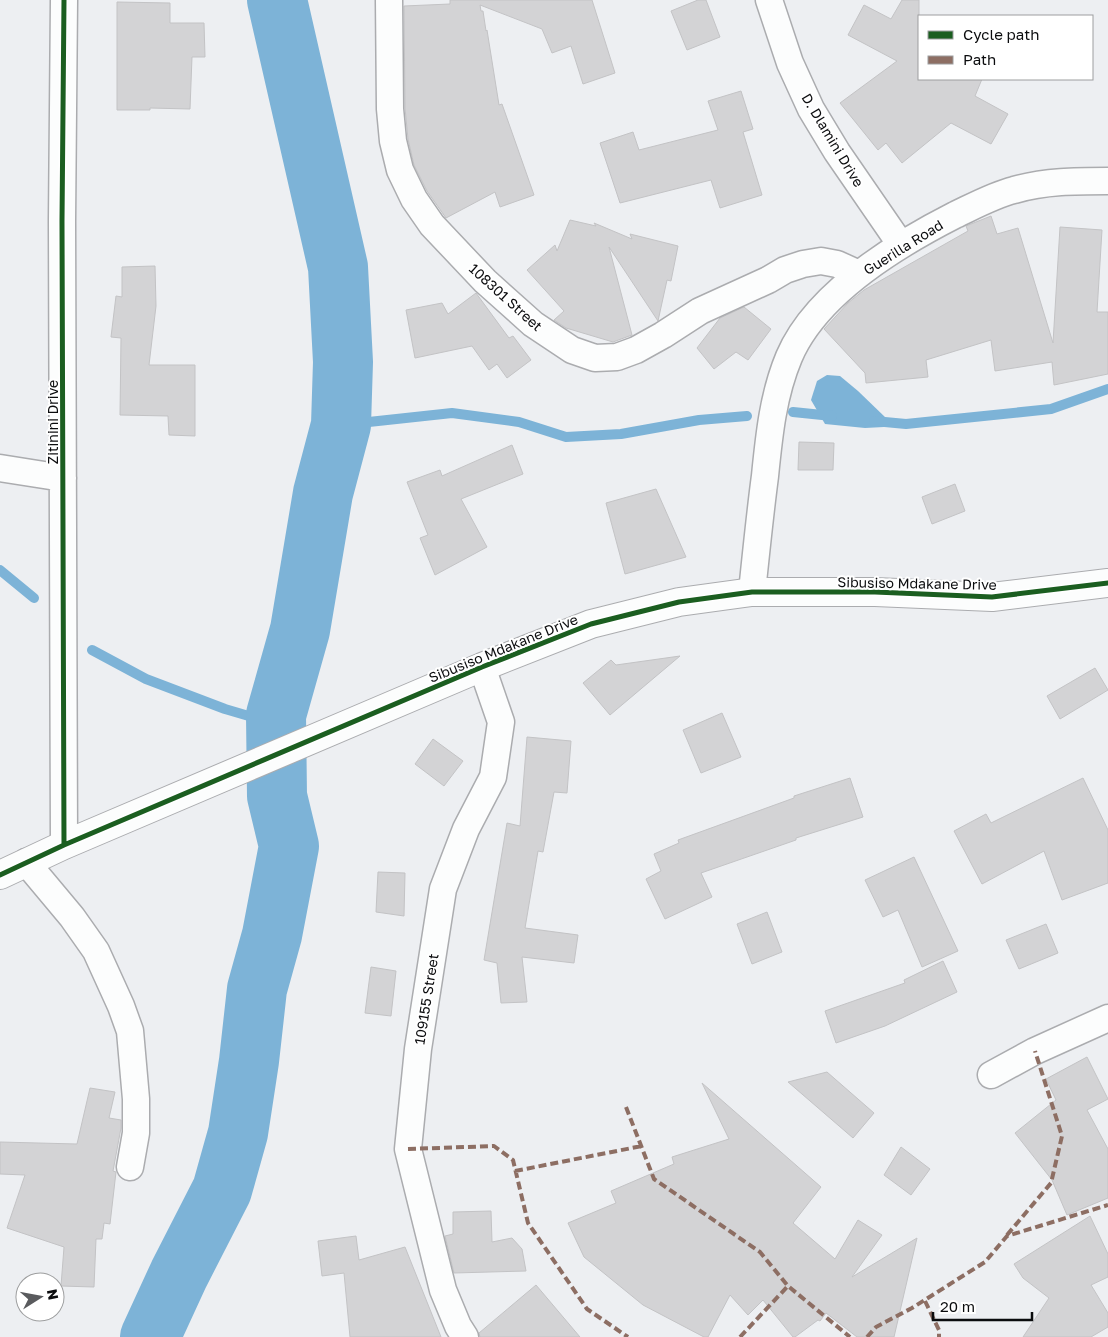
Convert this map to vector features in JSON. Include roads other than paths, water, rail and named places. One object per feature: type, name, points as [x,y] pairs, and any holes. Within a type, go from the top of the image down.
[{"type":"street","name":"Zitinini Drive","points":[[64,0],[62,212],[64,845]]},
{"type":"street","name":"108301 Street","points":[[389,0],[390,108],[393,141],[400,170],[414,200],[432,225],[485,281],[533,324],[572,350],[595,358],[617,356],[636,350],[663,336],[700,311],[768,280],[785,270],[803,264],[821,261],[837,264],[860,274]]},
{"type":"street","name":"D. Dlamini Drive","points":[[769,0],[790,62],[811,109],[837,152],[901,245]]},
{"type":"street","name":"Guerilla Road","points":[[752,592],[776,391],[801,332],[822,307],[860,274],[901,245],[982,202],[1013,190],[1040,184],[1072,181],[1108,181]]},
{"type":"street","points":[[0,468],[63,478]]},
{"type":"street","name":"Sibusiso Mdakane Drive","points":[[0,875],[64,845],[482,667],[591,624],[679,602],[752,592],[875,592],[992,597],[1096,586],[1108,583]]},
{"type":"street","name":"109155 Street","points":[[466,1337],[458,1326],[443,1290],[408,1148],[418,1049],[443,889],[466,829],[493,777],[501,722],[482,667]]},
{"type":"street","points":[[26,862],[72,917],[96,951],[130,1030],[136,1099],[136,1133],[130,1168]]},
{"type":"street","points":[[991,1075],[1035,1051],[1108,1018]]},
{"type":"water","points":[[827,375],[840,376],[858,391],[886,418],[884,427],[865,428],[825,424],[811,400],[817,381]]},
{"type":"waterway","points":[[150,1337],[179,1274],[222,1190],[238,1133],[257,989],[272,935],[289,846],[277,796],[276,715],[300,630],[323,493],[341,425],[343,362],[338,267],[277,0]]},
{"type":"waterway","points":[[874,421],[906,424],[1051,409],[1108,389]]},
{"type":"waterway","points":[[793,412],[832,416]]},
{"type":"waterway","points":[[341,425],[452,413],[519,422],[566,437],[621,434],[699,420],[747,416]]},
{"type":"waterway","points":[[0,570],[34,598]]},
{"type":"waterway","points":[[92,650],[146,679],[225,709],[276,724]]}]
